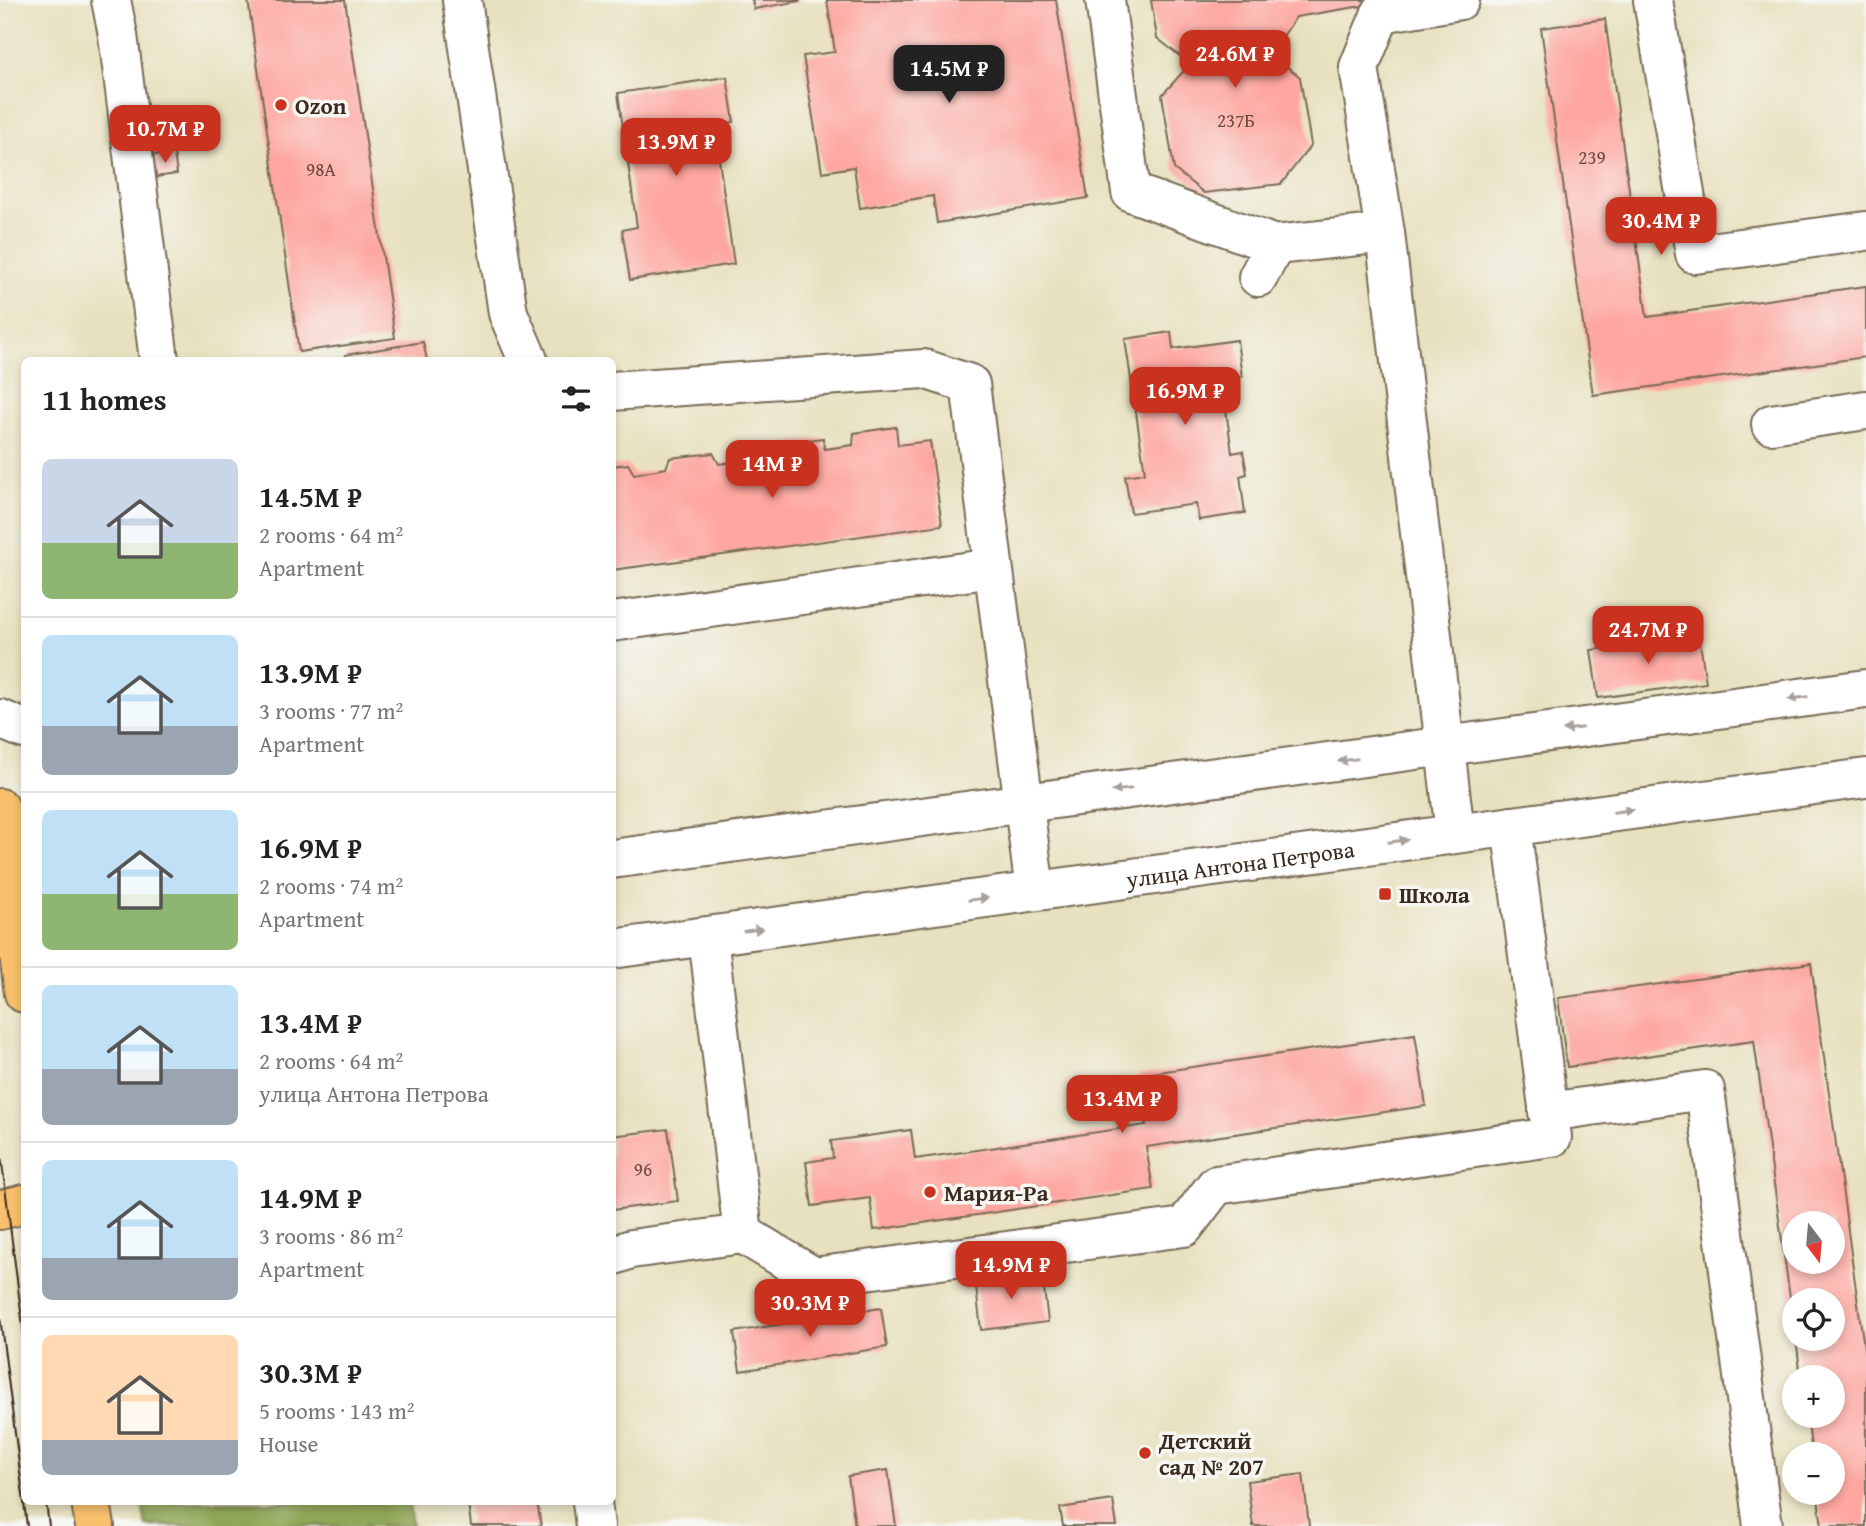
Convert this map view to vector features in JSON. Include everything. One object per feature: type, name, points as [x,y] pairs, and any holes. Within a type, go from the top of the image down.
[{"type":"main road","points":[[0,808],[21,970]]},
{"type":"main road","points":[[0,1210],[21,1204]]},
{"type":"main road","points":[[91,1505],[94,1526]]},
{"type":"street","points":[[111,0],[118,35],[159,357]]},
{"type":"street","points":[[461,0],[508,313],[527,357]]},
{"type":"street","points":[[1105,0],[1131,192],[1267,261],[1385,233]]},
{"type":"street","points":[[1455,834],[1385,233],[1359,67],[1381,13],[1460,0]]},
{"type":"street","points":[[1653,0],[1695,254],[1866,231]]},
{"type":"street","points":[[616,391],[924,369],[970,384],[1035,891]]},
{"type":"street","points":[[1771,424],[1866,410]]},
{"type":"street","points":[[616,621],[993,568]]},
{"type":"street","points":[[616,858],[1866,689]]},
{"type":"street","points":[[0,719],[21,728]]},
{"type":"street","name":"улица Антона Петрова","points":[[616,948],[1866,778]]},
{"type":"street","points":[[616,1255],[631,1249],[743,1234],[814,1277],[1184,1227],[1216,1185],[1552,1138],[1511,827]]},
{"type":"street","points":[[708,936],[743,1234]]},
{"type":"street","points":[[1549,1112],[1705,1090],[1763,1526]]},
{"type":"street","points":[[592,1505],[595,1526]]},
{"type":"green space","points":[[142,1505],[409,1505],[412,1526],[146,1526]]},
{"type":"building","points":[[248,0],[345,0],[395,338],[299,352]]},
{"type":"building","points":[[752,0],[800,0],[800,1],[754,9]]},
{"type":"building","points":[[827,0],[1056,0],[1088,198],[937,223],[933,196],[860,208],[854,167],[822,172],[803,56],[835,52]]},
{"type":"building","points":[[1151,0],[1392,1],[1296,17],[1271,54],[1300,77],[1311,145],[1281,184],[1204,193],[1174,169],[1162,95],[1190,64],[1157,38]]},
{"type":"building","points":[[1605,19],[1647,317],[1866,286],[1866,357],[1593,395],[1541,28]]},
{"type":"building","points":[[727,77],[734,122],[714,125],[734,264],[630,280],[622,230],[637,227],[618,93]]},
{"type":"building","points":[[174,153],[177,174],[155,177],[153,155]]},
{"type":"building","points":[[1171,332],[1173,349],[1237,340],[1242,377],[1222,381],[1232,453],[1243,451],[1247,474],[1240,476],[1245,513],[1199,520],[1196,504],[1131,513],[1125,476],[1145,473],[1125,339]]},
{"type":"building","points":[[423,342],[426,357],[345,357]]},
{"type":"building","points":[[896,427],[898,445],[930,441],[942,525],[616,569],[616,466],[628,464],[634,474],[666,468],[670,458],[713,453],[719,464],[780,455],[779,444],[823,438],[824,449],[853,445],[854,433]]},
{"type":"building","points":[[1699,635],[1706,683],[1598,698],[1591,650]]},
{"type":"building","points":[[1811,963],[1866,1362],[1866,1526],[1822,1526],[1819,1505],[1845,1505],[1845,1442],[1810,1442],[1809,1428],[1845,1428],[1845,1365],[1799,1365],[1798,1351],[1845,1351],[1845,1288],[1789,1288],[1787,1274],[1845,1274],[1845,1211],[1782,1211],[1782,1241],[1754,1041],[1567,1067],[1558,998]]},
{"type":"building","points":[[1415,1034],[1426,1106],[1146,1147],[1153,1189],[874,1230],[870,1198],[812,1206],[806,1162],[833,1158],[831,1141],[911,1130],[915,1159],[1146,1125],[1138,1075]]},
{"type":"building","points":[[668,1129],[678,1201],[616,1209],[616,1136]]},
{"type":"building","points":[[1042,1272],[1048,1322],[981,1330],[975,1279]]},
{"type":"building","points":[[881,1308],[887,1347],[740,1371],[734,1332]]},
{"type":"building","points":[[888,1470],[896,1526],[855,1526],[848,1476]]},
{"type":"building","points":[[1303,1474],[1309,1526],[1253,1526],[1247,1481]]},
{"type":"building","points":[[1113,1500],[1117,1526],[1063,1526],[1060,1508]]},
{"type":"building","points":[[468,1505],[538,1505],[541,1526],[471,1526]]},
{"type":"tram line","points":[[0,1148],[21,1311]]},
{"type":"tram line","points":[[0,1317],[21,1480]]},
{"type":"tram line","points":[[24,1505],[27,1526]]},
{"type":"tram line","points":[[46,1505],[49,1526]]},
{"type":"place","name":"Ozon","points":[[281,105]]},
{"type":"place","name":"Школа","points":[[1385,894]]},
{"type":"place","name":"Мария-Ра","points":[[930,1192]]},
{"type":"place","name":"Детский сад № 207","points":[[1145,1453]]}]
